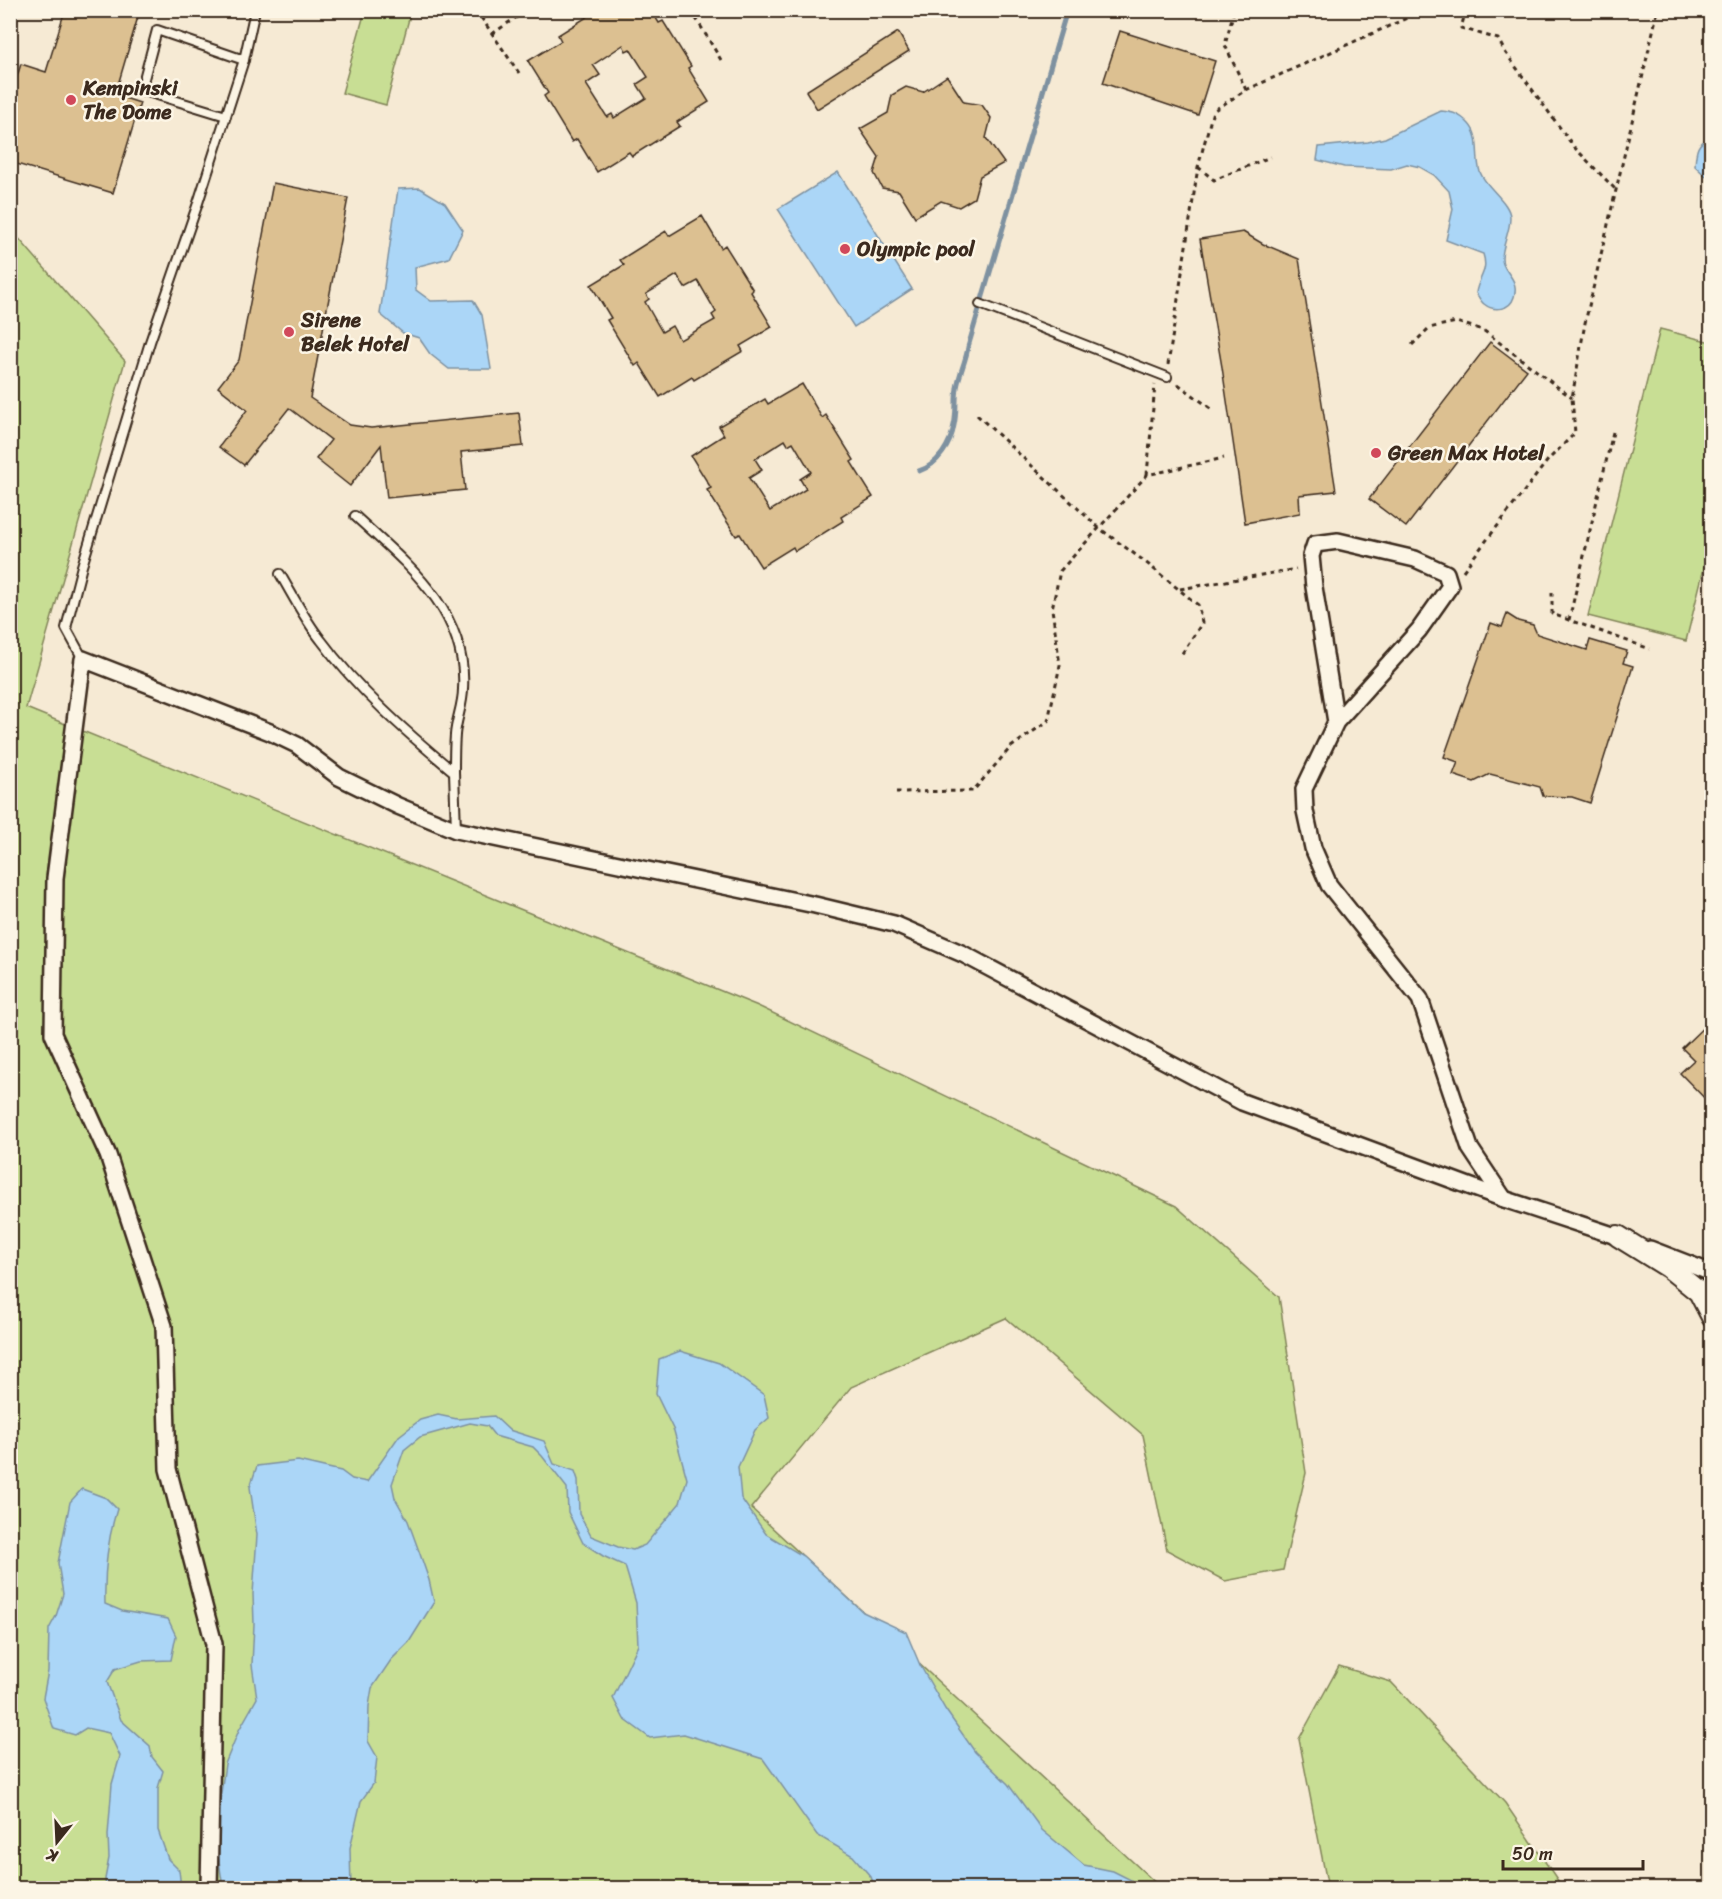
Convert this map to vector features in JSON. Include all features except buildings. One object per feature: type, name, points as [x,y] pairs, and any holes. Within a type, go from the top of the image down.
[{"type":"street","points":[[1336,722],[1312,566],[1311,556],[1315,544],[1338,541],[1415,559],[1446,573],[1450,586],[1419,630],[1336,722],[1304,789],[1305,811],[1313,849],[1329,885],[1420,999],[1470,1148],[1504,1199]]},
{"type":"street","points":[[209,1888],[214,1644],[168,1469],[164,1326],[108,1155],[53,1034],[55,878],[83,659],[270,732],[297,745],[339,777],[398,806],[456,830],[815,905],[894,924],[963,954],[1242,1102],[1504,1199],[1618,1236],[1712,1273]]},
{"type":"street","points":[[1618,1236],[1668,1267],[1699,1292],[1712,1317]]},
{"type":"lane","points":[[83,659],[66,628],[82,566],[150,342],[244,60],[255,10]]},
{"type":"lane","points":[[225,116],[141,90],[158,30],[244,60]]},
{"type":"lane","points":[[980,304],[1167,377]]},
{"type":"lane","points":[[355,516],[418,574],[448,616],[462,656],[463,690],[455,735],[456,830]]},
{"type":"lane","points":[[280,574],[320,640],[366,692],[404,730],[454,772]]},
{"type":"path","points":[[476,10],[519,74]]},
{"type":"path","points":[[492,34],[527,10]]},
{"type":"path","points":[[691,10],[721,60]]},
{"type":"path","points":[[1234,10],[1225,45],[1246,90]]},
{"type":"path","points":[[1147,475],[1154,385],[1167,377],[1198,167],[1213,111],[1246,90],[1416,14],[1414,10]]},
{"type":"path","points":[[1466,10],[1461,28],[1498,39],[1574,147],[1617,191]]},
{"type":"path","points":[[1450,586],[1548,460],[1575,433],[1572,398],[1585,323],[1658,10]]},
{"type":"path","points":[[1198,167],[1214,180],[1270,157]]},
{"type":"path","points":[[1412,345],[1429,328],[1456,322],[1483,330],[1572,398]]},
{"type":"path","points":[[1167,377],[1213,410]]},
{"type":"path","points":[[977,415],[1099,528],[1198,605],[1202,623],[1181,655]]},
{"type":"path","points":[[1569,620],[1613,432]]},
{"type":"path","points":[[896,792],[973,791],[1011,747],[1048,721],[1060,665],[1052,609],[1060,571],[1147,475],[1224,458]]},
{"type":"path","points":[[1180,589],[1312,566]]},
{"type":"path","points":[[1552,592],[1552,614],[1650,649]]},
{"type":"green space","points":[[365,11],[394,11],[410,15],[386,105],[342,93]]},
{"type":"green space","points":[[10,231],[125,361],[26,708],[758,1006],[1176,1206],[1279,1297],[1306,1473],[1283,1570],[1225,1581],[1167,1550],[1143,1435],[1006,1318],[851,1387],[751,1508],[1161,1888],[11,1888]]},
{"type":"green space","points":[[1660,329],[1711,342],[1711,540],[1686,641],[1588,616]]},
{"type":"green space","points":[[1339,1666],[1391,1682],[1505,1803],[1563,1888],[1328,1888],[1299,1739]]},
{"type":"water","points":[[1441,111],[1459,116],[1473,129],[1480,172],[1509,212],[1510,223],[1502,259],[1513,280],[1515,290],[1512,301],[1505,307],[1497,309],[1488,307],[1476,293],[1485,265],[1483,254],[1446,240],[1453,209],[1449,191],[1434,175],[1420,167],[1407,164],[1391,169],[1344,167],[1317,160],[1319,147],[1385,138]]},
{"type":"water","points":[[1712,138],[1711,181],[1695,166],[1700,145]]},
{"type":"water","name":"Olympic pool","points":[[838,172],[912,289],[854,327],[778,209]]},
{"type":"water","points":[[420,188],[445,203],[463,230],[449,258],[415,267],[416,290],[431,301],[473,300],[482,315],[491,369],[449,369],[430,354],[419,338],[403,333],[380,314],[398,189]]},
{"type":"water","points":[[680,1351],[719,1363],[764,1395],[769,1418],[755,1430],[738,1467],[741,1498],[766,1534],[803,1556],[863,1612],[906,1632],[920,1665],[945,1709],[975,1752],[1008,1784],[1042,1830],[1084,1865],[1113,1871],[1131,1880],[1133,1888],[875,1888],[871,1877],[853,1856],[817,1835],[763,1759],[684,1734],[650,1738],[624,1719],[613,1698],[638,1645],[636,1603],[625,1566],[583,1543],[568,1512],[567,1488],[533,1447],[495,1436],[487,1426],[470,1423],[420,1437],[404,1450],[392,1484],[395,1498],[408,1521],[420,1554],[434,1602],[409,1642],[391,1660],[372,1688],[368,1741],[377,1757],[374,1783],[361,1801],[350,1848],[351,1888],[223,1888],[219,1861],[209,1881],[225,1764],[239,1730],[257,1698],[252,1665],[257,1535],[250,1487],[257,1466],[298,1461],[341,1471],[352,1479],[367,1482],[399,1436],[420,1420],[438,1415],[457,1419],[494,1416],[509,1430],[544,1441],[554,1464],[575,1471],[578,1480],[579,1514],[591,1536],[618,1547],[633,1550],[645,1545],[680,1503],[687,1479],[674,1431],[656,1394],[659,1359]]},
{"type":"water","points":[[82,1489],[106,1498],[117,1509],[107,1556],[105,1604],[122,1611],[168,1619],[176,1636],[171,1660],[141,1661],[115,1669],[107,1682],[121,1720],[150,1746],[152,1757],[163,1771],[158,1788],[158,1830],[168,1859],[179,1870],[181,1888],[106,1888],[112,1784],[120,1756],[109,1733],[86,1728],[75,1735],[54,1729],[43,1698],[48,1671],[49,1629],[63,1594],[58,1563],[70,1502]]},
{"type":"waterway","points":[[919,471],[938,459],[947,446],[952,432],[959,378],[1067,10]]},
{"type":"place","name":"Kempinski The Dome","points":[[71,100]]},
{"type":"place","name":"Olympic pool","points":[[845,249]]},
{"type":"place","name":"Sirene Belek Hotel","points":[[289,332]]},
{"type":"place","name":"Green Max Hotel","points":[[1376,453]]}]
